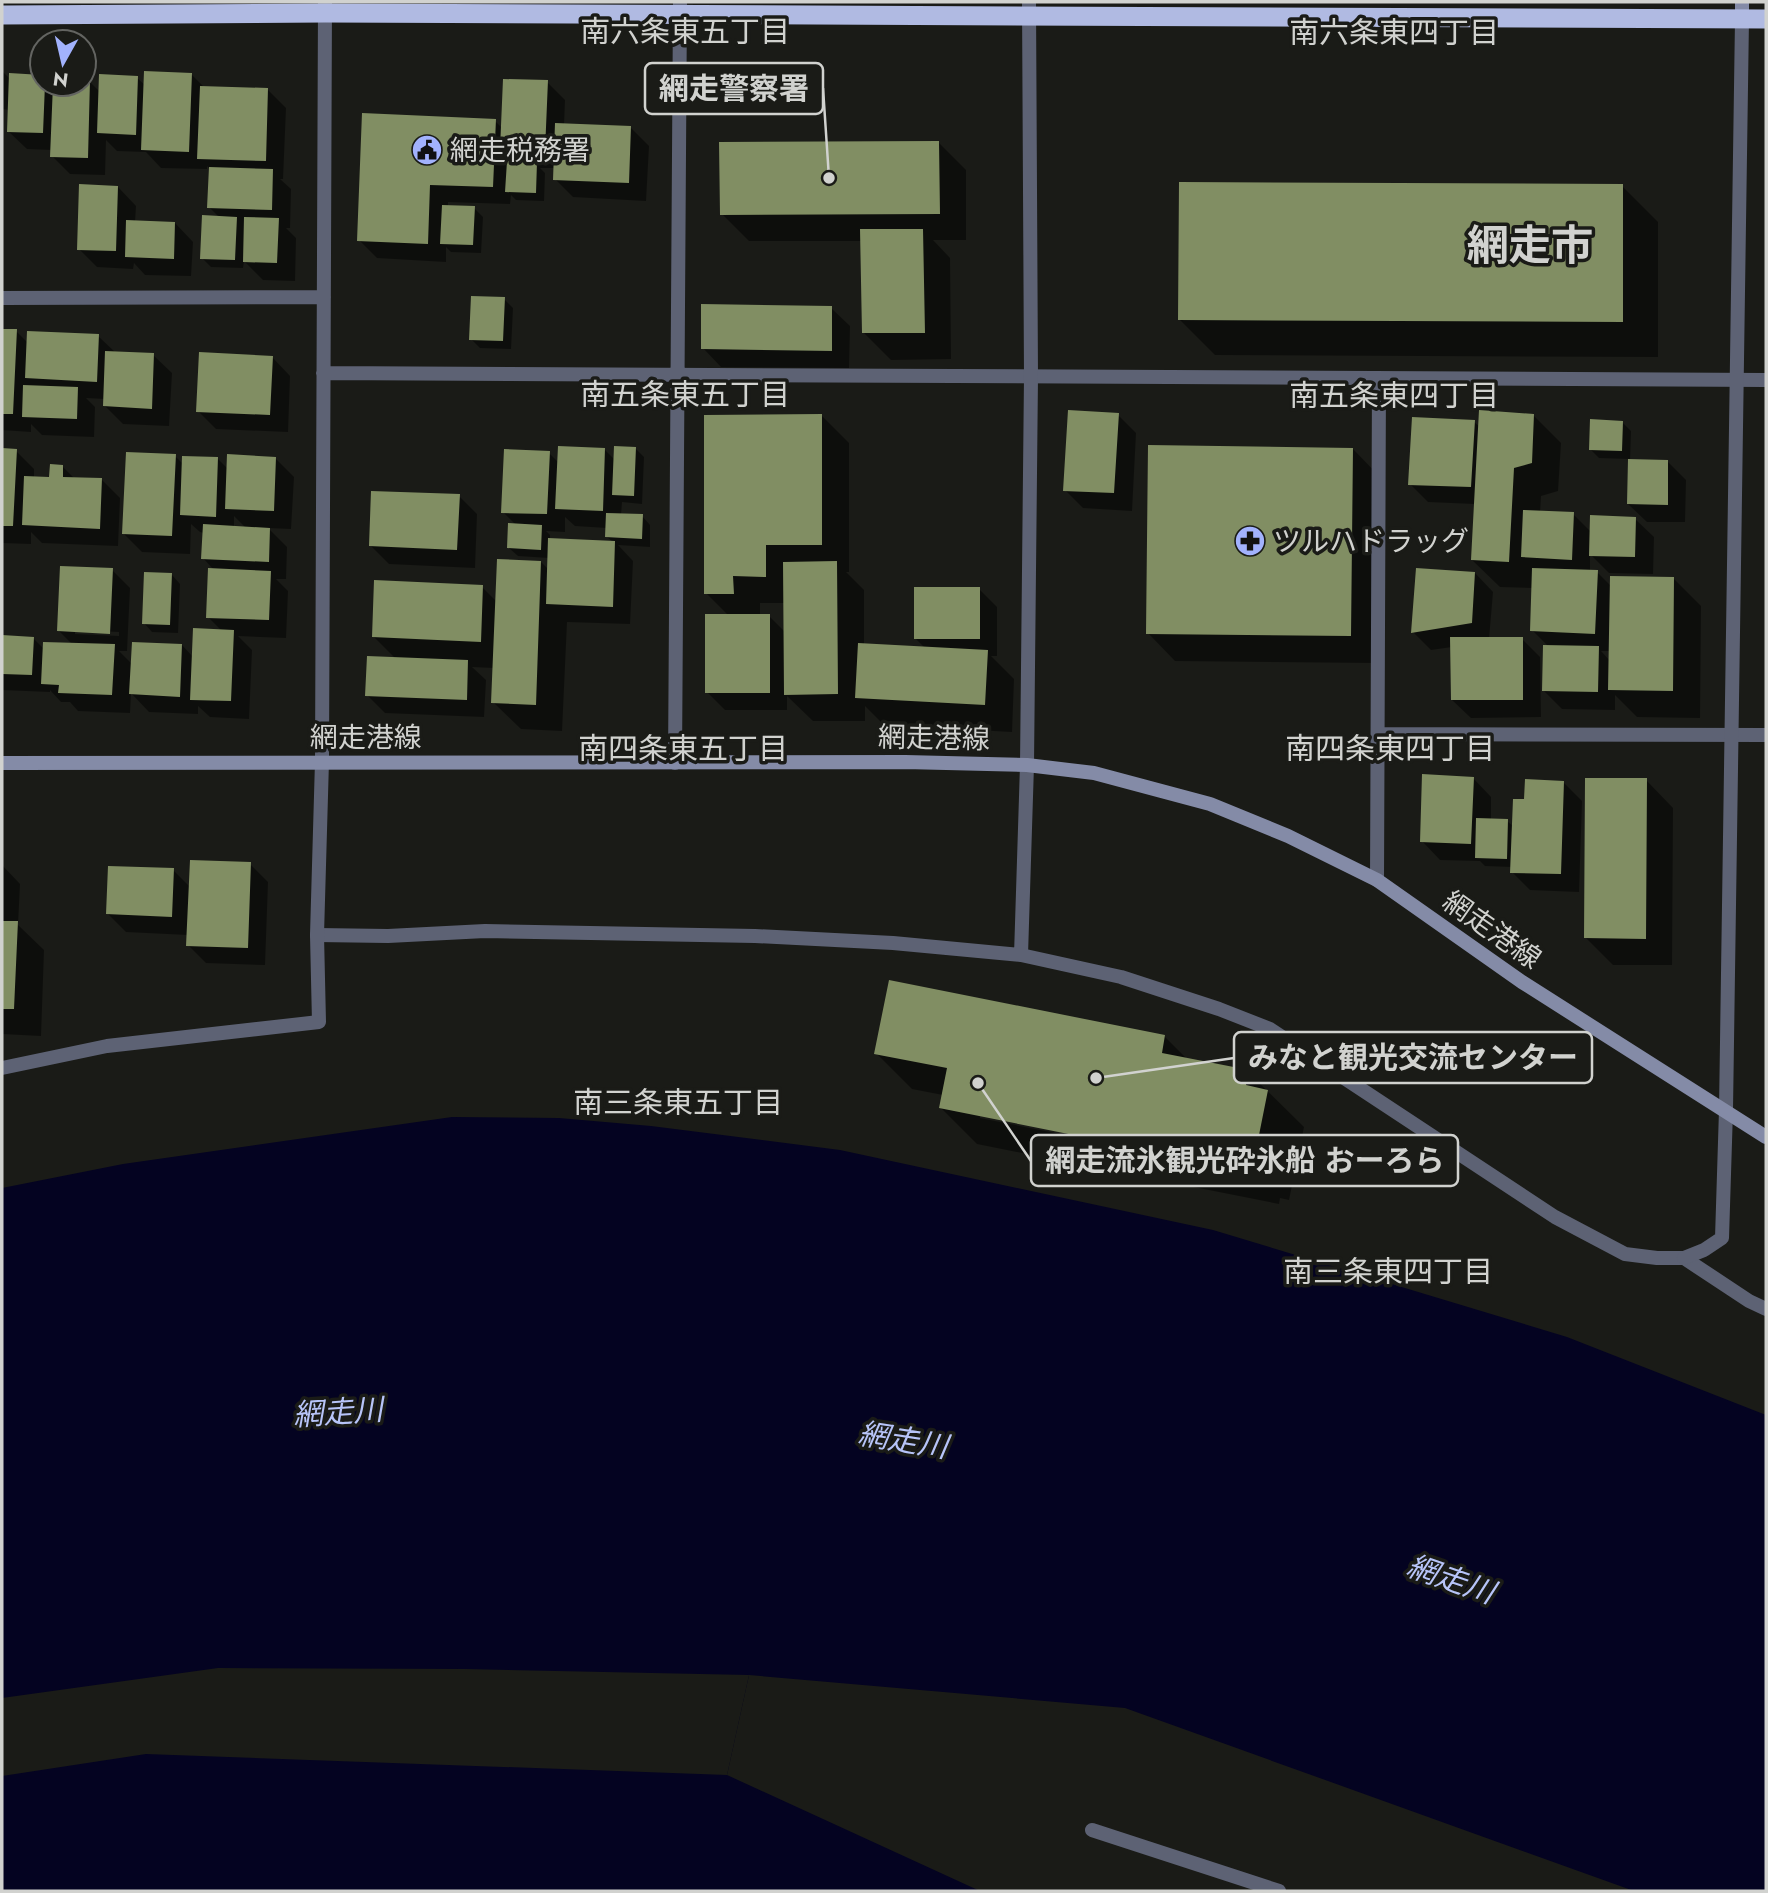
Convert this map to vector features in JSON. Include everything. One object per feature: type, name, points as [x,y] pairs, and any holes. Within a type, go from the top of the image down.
[{"type":"highway","points":[[2,15],[325,7],[1742,10],[1766,19]]},
{"type":"main road","name":"網走港線","points":[[2,764],[321,761],[905,762],[1027,765],[1094,773],[1210,804],[1288,836],[1377,880],[1522,982],[1766,1137]]},
{"type":"street","points":[[2,1068],[107,1046],[319,1022],[317,935],[321,761],[325,7]]},
{"type":"street","points":[[675,763],[680,8]]},
{"type":"street","points":[[1021,955],[1027,765],[1031,376],[1029,9]]},
{"type":"street","points":[[317,935],[388,936],[485,932],[755,936],[893,943],[1021,955],[1121,976],[1270,1029],[1555,1217],[1604,1245],[1625,1254],[1684,1258],[1723,1238],[1742,10]]},
{"type":"street","points":[[2,298],[324,298]]},
{"type":"street","points":[[323,373],[1766,380]]},
{"type":"street","points":[[1377,880],[1379,378]]},
{"type":"street","points":[[1378,734],[1766,735]]},
{"type":"street","points":[[1684,1258],[1749,1301],[1766,1309]]},
{"type":"street","points":[[1092,1830],[1279,1891]]},
{"type":"water","name":"網走川","points":[[452,1117],[559,1118],[651,1126],[840,1150],[1213,1230],[1567,1337],[1766,1415],[1766,1891],[1634,1891],[1125,1708],[749,1675],[727,1775],[980,1891],[2,1891],[2,1188],[123,1164]]},
{"type":"pier","points":[[218,1668],[465,1669],[749,1675],[727,1775],[146,1754],[2,1776],[2,1698]]},
{"type":"building","points":[[144,71],[192,73],[189,152],[141,150]]},
{"type":"building","points":[[9,73],[28,74],[28,98],[44,98],[43,133],[7,132]]},
{"type":"building","points":[[99,74],[138,76],[136,135],[97,133]]},
{"type":"building","points":[[503,79],[548,80],[545,151],[500,149]]},
{"type":"building","points":[[200,86],[268,88],[266,161],[197,159]]},
{"type":"building","points":[[52,98],[90,98],[88,158],[50,157]]},
{"type":"building","name":"網走税務署","points":[[362,113],[496,119],[493,187],[430,185],[428,244],[357,241]]},
{"type":"building","points":[[555,123],[631,126],[629,183],[553,180]]},
{"type":"building","points":[[939,141],[940,214],[720,215],[719,142]]},
{"type":"building","points":[[507,161],[537,162],[536,193],[505,192]]},
{"type":"building","points":[[209,167],[273,169],[272,210],[207,208]]},
{"type":"building","points":[[1179,182],[1623,184],[1623,322],[1178,320]]},
{"type":"building","points":[[79,184],[118,186],[116,251],[77,250]]},
{"type":"building","points":[[442,205],[475,206],[473,245],[440,244]]},
{"type":"building","points":[[202,215],[237,217],[235,260],[200,259]]},
{"type":"building","points":[[244,217],[279,218],[277,263],[243,262]]},
{"type":"building","points":[[126,220],[175,222],[174,259],[125,257]]},
{"type":"building","points":[[860,229],[923,229],[925,333],[862,333]]},
{"type":"building","points":[[471,296],[505,297],[503,341],[469,340]]},
{"type":"building","points":[[701,304],[832,306],[832,351],[701,349]]},
{"type":"building","points":[[2,329],[17,329],[13,414],[2,414]]},
{"type":"building","points":[[27,331],[99,334],[97,382],[25,378]]},
{"type":"building","points":[[105,351],[154,353],[152,409],[103,406]]},
{"type":"building","points":[[199,352],[273,356],[270,415],[196,412]]},
{"type":"building","points":[[23,385],[78,387],[77,419],[22,417]]},
{"type":"building","points":[[1068,410],[1119,413],[1114,493],[1063,491]]},
{"type":"building","points":[[1479,410],[1534,414],[1532,463],[1514,468],[1509,562],[1471,560]]},
{"type":"building","points":[[822,414],[822,545],[766,545],[766,577],[733,576],[734,594],[704,594],[704,415]]},
{"type":"building","points":[[1412,417],[1475,420],[1471,487],[1408,485]]},
{"type":"building","points":[[1590,419],[1623,421],[1622,451],[1589,450]]},
{"type":"building","name":"ツルハドラッグ","points":[[1148,445],[1353,448],[1351,636],[1146,634]]},
{"type":"building","points":[[558,446],[605,448],[603,511],[555,509]]},
{"type":"building","points":[[614,446],[636,447],[634,496],[612,495]]},
{"type":"building","points":[[2,448],[17,449],[13,526],[2,526]]},
{"type":"building","points":[[504,449],[550,451],[547,514],[501,513]]},
{"type":"building","points":[[126,452],[176,454],[172,536],[122,534]]},
{"type":"building","points":[[227,454],[276,457],[274,511],[225,509]]},
{"type":"building","points":[[182,456],[218,457],[216,517],[180,515]]},
{"type":"building","points":[[1628,459],[1668,460],[1668,505],[1627,504]]},
{"type":"building","points":[[50,464],[63,465],[63,477],[102,478],[100,529],[22,525],[24,476],[49,477]]},
{"type":"building","points":[[371,491],[460,494],[457,550],[369,546]]},
{"type":"building","points":[[1523,510],[1574,512],[1572,560],[1521,557]]},
{"type":"building","points":[[606,513],[643,514],[642,539],[605,537]]},
{"type":"building","points":[[1590,515],[1636,517],[1635,557],[1589,556]]},
{"type":"building","points":[[508,523],[542,525],[541,550],[507,548]]},
{"type":"building","points":[[203,524],[270,528],[269,562],[201,559]]},
{"type":"building","points":[[548,538],[615,541],[613,607],[546,604]]},
{"type":"building","points":[[497,559],[541,561],[536,705],[491,703]]},
{"type":"building","points":[[837,561],[838,694],[784,695],[783,562]]},
{"type":"building","points":[[60,566],[113,568],[110,634],[57,631]]},
{"type":"building","points":[[208,568],[271,571],[269,620],[206,618]]},
{"type":"building","points":[[1416,568],[1475,572],[1472,623],[1411,633]]},
{"type":"building","points":[[1532,568],[1598,570],[1595,634],[1530,631]]},
{"type":"building","points":[[144,572],[172,573],[170,625],[142,624]]},
{"type":"building","points":[[1610,576],[1674,577],[1673,691],[1608,690]]},
{"type":"building","points":[[374,580],[483,585],[481,642],[372,637]]},
{"type":"building","points":[[914,587],[980,587],[980,639],[914,639]]},
{"type":"building","points":[[705,614],[770,614],[770,693],[705,693]]},
{"type":"building","points":[[193,628],[234,630],[231,701],[190,700]]},
{"type":"building","points":[[2,635],[34,637],[32,675],[2,674]]},
{"type":"building","points":[[1450,637],[1523,637],[1523,700],[1451,700]]},
{"type":"building","points":[[43,642],[115,644],[112,695],[58,693],[59,685],[41,684]]},
{"type":"building","points":[[132,642],[182,644],[180,697],[129,694]]},
{"type":"building","points":[[858,643],[988,650],[985,705],[855,698]]},
{"type":"building","points":[[1543,645],[1599,646],[1598,692],[1542,691]]},
{"type":"building","points":[[367,656],[468,660],[467,700],[365,696]]},
{"type":"building","points":[[1422,774],[1474,777],[1471,844],[1420,842]]},
{"type":"building","points":[[1585,778],[1647,778],[1646,939],[1584,938]]},
{"type":"building","points":[[1525,779],[1564,781],[1561,874],[1510,873],[1513,799],[1524,799]]},
{"type":"building","points":[[1476,818],[1508,819],[1507,859],[1475,858]]},
{"type":"building","points":[[190,860],[251,862],[248,948],[186,946]]},
{"type":"building","points":[[108,866],[174,868],[172,917],[106,914]]},
{"type":"building","points":[[2,921],[18,921],[14,1009],[2,1009]]},
{"type":"building","points":[[889,980],[1165,1035],[1162,1053],[1249,1070],[1246,1085],[1268,1090],[1253,1165],[1244,1163],[1243,1169],[939,1108],[947,1068],[874,1054]]},
{"type":"place","name":"網走税務署","points":[[427,150]]},
{"type":"place","name":"網走警察署","points":[[829,178]]},
{"type":"place","name":"ツルハドラッグ","points":[[1250,541]]},
{"type":"place","name":"みなと観光交流センター","points":[[1096,1078]]},
{"type":"place","name":"網走流氷観光砕氷船 おーろら","points":[[978,1083]]},
{"type":"district","name":"南六条東五丁目","points":[[685,31]]},
{"type":"district","name":"南六条東四丁目","points":[[1394,32]]},
{"type":"district","name":"網走市","points":[[1530,245]]},
{"type":"district","name":"南五条東五丁目","points":[[685,394]]},
{"type":"district","name":"南五条東四丁目","points":[[1394,395]]},
{"type":"district","name":"南四条東五丁目","points":[[683,748]]},
{"type":"district","name":"南四条東四丁目","points":[[1390,748]]},
{"type":"district","name":"南三条東五丁目","points":[[678,1102]]},
{"type":"district","name":"南三条東四丁目","points":[[1388,1271]]}]
